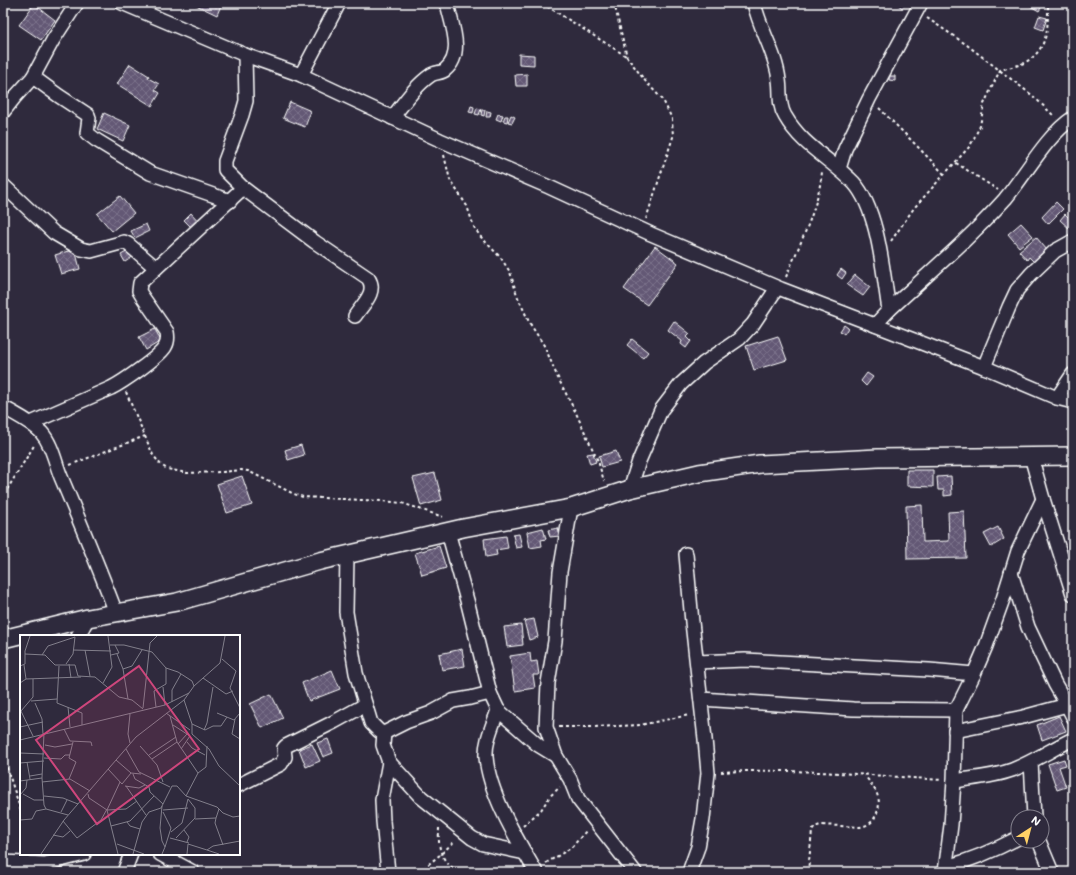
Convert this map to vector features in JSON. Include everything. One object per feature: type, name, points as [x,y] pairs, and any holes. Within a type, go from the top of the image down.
[{"type":"street","points":[[3,112],[34,77],[53,40],[77,3]]},
{"type":"street","points":[[122,3],[245,55],[301,75],[440,140],[549,187],[643,230],[779,288],[984,367],[1056,398],[1073,402]]},
{"type":"street","points":[[301,75],[339,3]]},
{"type":"street","points":[[392,118],[416,88],[432,74],[445,71],[451,62],[455,53],[455,37],[446,3]]},
{"type":"street","points":[[754,3],[757,16],[776,63],[780,81],[780,100],[784,114],[795,132],[855,184],[871,213],[880,252],[889,310]]},
{"type":"street","points":[[839,169],[845,149],[869,99],[919,7]]},
{"type":"street","points":[[245,55],[246,102],[224,165],[228,174],[243,188],[315,242],[368,278],[372,289],[371,294],[355,316]]},
{"type":"street","points":[[34,77],[88,115],[90,118],[86,133],[102,144],[150,173],[230,201]]},
{"type":"street","points":[[875,325],[985,220],[1006,197],[1029,165],[1068,122]]},
{"type":"street","points":[[3,185],[49,229],[81,249],[92,251],[124,242],[156,268]]},
{"type":"street","points":[[31,423],[122,383],[161,352],[167,344],[167,332],[140,291],[140,283],[243,188]]},
{"type":"street","points":[[984,367],[1017,290],[1055,251],[1073,241]]},
{"type":"street","points":[[630,489],[639,461],[661,410],[681,384],[704,363],[739,339],[757,320],[779,288]]},
{"type":"street","points":[[1056,398],[1073,374]]},
{"type":"street","points":[[3,407],[31,423],[42,433],[52,452],[116,613]]},
{"type":"street","points":[[1032,456],[1043,499],[1073,594]]},
{"type":"street","points":[[3,639],[88,618],[177,602],[320,561],[347,555],[448,525],[571,508],[630,489],[699,473],[760,464],[878,458],[1073,456]]},
{"type":"street","points":[[1010,842],[991,852],[946,869],[954,781],[956,710],[974,674],[994,625],[1018,551],[1043,499]]},
{"type":"street","points":[[571,508],[560,572],[555,641],[548,683],[546,727],[556,756],[570,779],[578,798],[635,872]]},
{"type":"street","points":[[448,525],[490,693],[498,710],[533,741],[556,756]]},
{"type":"street","points":[[686,554],[708,773],[703,819],[698,847],[689,872]]},
{"type":"street","points":[[347,555],[346,612],[356,673],[372,723],[379,731],[384,733]]},
{"type":"street","points":[[1011,572],[1028,627],[1054,684],[1068,705],[1073,717]]},
{"type":"street","points":[[79,635],[88,618]]},
{"type":"street","points":[[696,662],[744,660],[929,670],[974,674]]},
{"type":"street","points":[[384,733],[406,722],[431,713],[454,701],[490,693]]},
{"type":"street","points":[[701,699],[853,708],[956,710]]},
{"type":"street","points":[[240,784],[281,764],[286,757],[284,748],[286,746],[365,705]]},
{"type":"street","points":[[955,730],[1023,717],[1068,705]]},
{"type":"street","points":[[498,710],[488,739],[486,757],[492,782],[502,810],[535,870]]},
{"type":"street","points":[[384,733],[383,745],[389,762],[421,797],[483,844],[525,853]]},
{"type":"street","points":[[954,781],[993,775],[1012,770],[1031,762],[1057,746],[1073,739]]},
{"type":"street","points":[[388,872],[382,800],[389,762]]},
{"type":"street","points":[[1031,762],[1034,809]]},
{"type":"street","points":[[1042,849],[1052,872]]},
{"type":"street","points":[[3,862],[45,864],[80,855]]},
{"type":"street","points":[[124,872],[131,855]]},
{"type":"street","points":[[162,855],[193,872]]},
{"type":"path","points":[[542,3],[627,57],[646,82],[663,100],[672,119],[673,137],[643,230]]},
{"type":"path","points":[[614,3],[627,57]]},
{"type":"path","points":[[880,252],[892,240],[914,208],[970,146],[977,134],[984,104],[1000,70],[1024,63],[1035,55],[1043,45],[1048,30],[1048,3]]},
{"type":"path","points":[[919,7],[1068,122]]},
{"type":"path","points":[[869,99],[916,144],[944,174]]},
{"type":"path","points":[[440,140],[450,180],[467,206],[474,227],[480,236],[501,258],[510,272],[517,295],[529,322],[545,347],[557,376],[598,461],[608,496]]},
{"type":"path","points":[[779,288],[809,223],[820,187],[824,158]]},
{"type":"path","points":[[956,162],[992,185],[1006,197]]},
{"type":"path","points":[[122,383],[156,460],[167,469],[187,473],[241,470],[248,471],[303,497],[374,500],[402,503],[448,525]]},
{"type":"path","points":[[3,494],[42,433]]},
{"type":"path","points":[[58,470],[145,436]]},
{"type":"path","points":[[546,727],[640,725],[702,713]]},
{"type":"path","points":[[3,756],[20,808]]},
{"type":"path","points":[[708,773],[752,770],[802,771],[954,781]]},
{"type":"path","points":[[808,872],[812,831],[815,827],[820,825],[860,827],[866,826],[873,820],[878,810],[879,801],[871,784],[864,776]]},
{"type":"path","points":[[514,834],[533,819],[550,796],[570,779]]},
{"type":"path","points":[[437,809],[439,820],[438,842],[441,854],[445,862],[459,872]]},
{"type":"path","points":[[535,870],[571,848],[596,821]]},
{"type":"path","points":[[419,872],[441,854],[464,831]]},
{"type":"building","points":[[198,3],[222,3],[217,15],[196,5]]},
{"type":"building","points":[[896,3],[907,3],[902,8]]},
{"type":"building","points":[[1025,3],[1044,3],[1039,11]]},
{"type":"building","points":[[34,4],[55,20],[41,40],[19,25]]},
{"type":"building","points":[[1039,16],[1047,18],[1043,30],[1035,27]]},
{"type":"building","points":[[519,54],[534,55],[534,65],[519,64]]},
{"type":"building","points":[[130,64],[149,76],[148,78],[159,84],[155,90],[160,93],[152,106],[117,84]]},
{"type":"building","points":[[527,74],[527,86],[516,86],[515,75]]},
{"type":"building","points":[[889,76],[895,76],[895,81],[889,80]]},
{"type":"building","points":[[290,102],[311,111],[305,127],[283,118]]},
{"type":"building","points":[[471,106],[474,107],[473,113],[469,112]]},
{"type":"building","points":[[477,108],[481,109],[479,115],[475,114]]},
{"type":"building","points":[[482,110],[485,110],[484,116],[481,115]]},
{"type":"building","points":[[487,111],[491,112],[490,117],[486,117]]},
{"type":"building","points":[[104,113],[130,125],[123,141],[97,129]]},
{"type":"building","points":[[498,114],[503,115],[501,121],[496,119]]},
{"type":"building","points":[[511,115],[515,117],[512,123],[508,122]]},
{"type":"building","points":[[505,116],[508,116],[507,122],[503,121]]},
{"type":"building","points":[[120,196],[134,213],[112,231],[97,214]]},
{"type":"building","points":[[1056,202],[1063,209],[1048,224],[1042,217]]},
{"type":"building","points":[[191,213],[202,225],[195,231],[184,220]]},
{"type":"building","points":[[1065,214],[1069,218],[1073,214],[1073,227],[1071,230],[1060,220]]},
{"type":"building","points":[[1021,223],[1033,236],[1019,247],[1008,234]]},
{"type":"building","points":[[146,224],[149,231],[135,238],[131,231]]},
{"type":"building","points":[[1036,237],[1047,250],[1034,262],[1029,257],[1027,260],[1019,251]]},
{"type":"building","points":[[655,246],[678,263],[647,305],[624,289]]},
{"type":"building","points":[[75,249],[80,269],[61,274],[55,255]]},
{"type":"building","points":[[130,250],[134,256],[125,262],[121,255]]},
{"type":"building","points":[[841,269],[846,273],[842,279],[837,275]]},
{"type":"building","points":[[855,275],[870,287],[863,296],[847,285]]},
{"type":"building","points":[[674,321],[690,334],[687,337],[691,341],[686,348],[681,344],[682,341],[668,330]]},
{"type":"building","points":[[844,325],[848,328],[844,334],[840,331]]},
{"type":"building","points":[[155,329],[161,341],[146,350],[139,337]]},
{"type":"building","points":[[778,336],[787,360],[754,370],[746,346]]},
{"type":"building","points":[[632,339],[648,352],[643,358],[627,345]]},
{"type":"building","points":[[867,373],[873,377],[866,386],[861,381]]},
{"type":"building","points":[[301,445],[304,455],[288,460],[285,450]]},
{"type":"building","points":[[616,451],[620,462],[602,467],[599,456]]},
{"type":"building","points":[[593,453],[596,462],[590,464],[587,454]]},
{"type":"building","points":[[907,470],[933,470],[933,487],[907,486]]},
{"type":"building","points":[[435,473],[442,500],[421,506],[413,478]]},
{"type":"building","points":[[242,476],[252,505],[227,513],[217,484]]},
{"type":"building","points":[[951,476],[952,495],[944,496],[944,490],[938,490],[937,477]]},
{"type":"building","points":[[922,505],[923,542],[949,541],[948,512],[964,511],[966,558],[907,559],[906,506]]},
{"type":"building","points":[[998,527],[1004,539],[991,547],[984,534]]},
{"type":"building","points":[[543,528],[546,539],[541,540],[542,546],[530,548],[527,532]]},
{"type":"building","points":[[558,528],[560,536],[550,537],[548,530]]},
{"type":"building","points":[[519,534],[522,547],[516,548],[513,535]]},
{"type":"building","points":[[506,536],[508,548],[496,550],[497,555],[486,557],[484,539]]},
{"type":"building","points":[[439,546],[446,568],[422,575],[415,553]]},
{"type":"building","points":[[534,619],[538,637],[529,640],[524,621]]},
{"type":"building","points":[[521,625],[523,645],[507,647],[504,627]]},
{"type":"building","points":[[462,649],[465,666],[442,670],[439,654]]},
{"type":"building","points":[[530,653],[531,662],[537,661],[539,675],[533,675],[535,688],[515,691],[510,656]]},
{"type":"building","points":[[332,670],[340,689],[309,701],[302,683]]},
{"type":"building","points":[[271,694],[283,718],[262,728],[250,704]]},
{"type":"building","points":[[1059,716],[1066,731],[1042,740],[1037,725]]},
{"type":"building","points":[[328,739],[333,753],[323,757],[317,743]]},
{"type":"building","points":[[312,744],[320,761],[306,767],[299,749]]},
{"type":"building","points":[[1064,759],[1066,765],[1059,767],[1066,787],[1057,790],[1048,764]]}]
